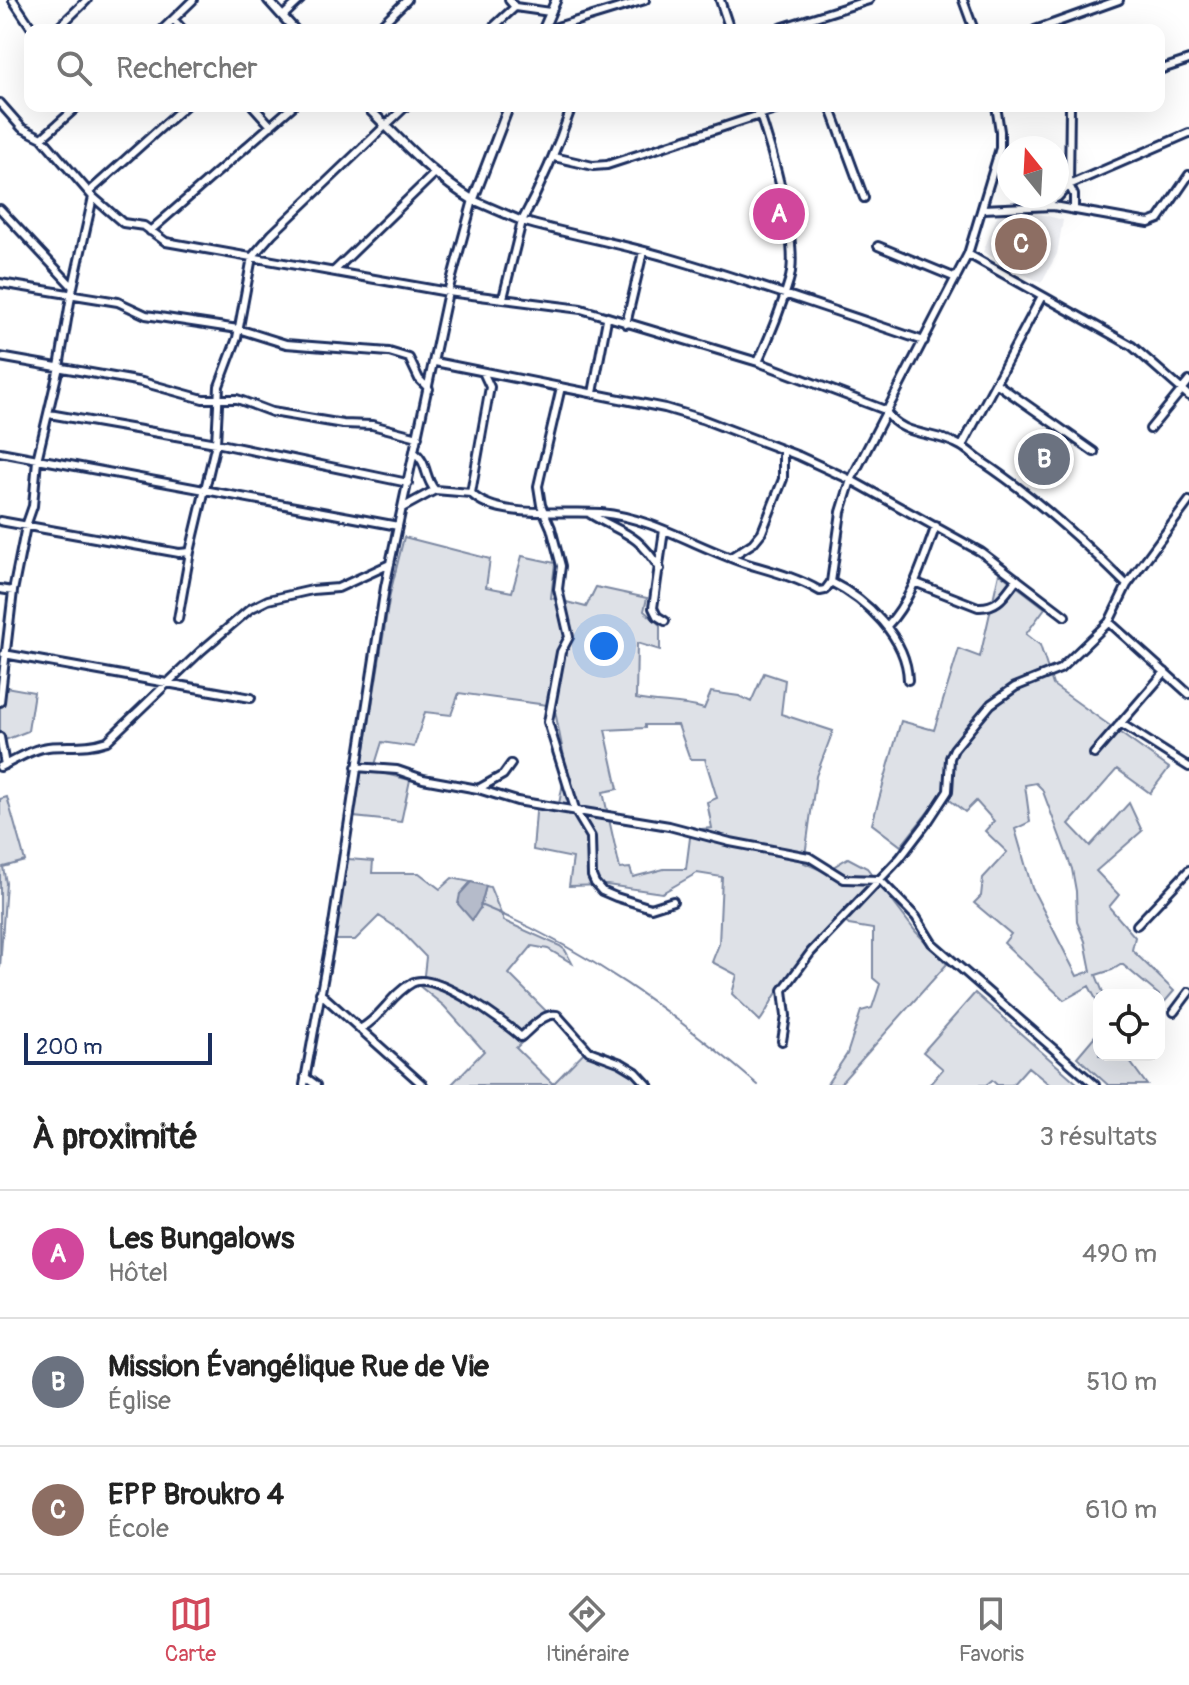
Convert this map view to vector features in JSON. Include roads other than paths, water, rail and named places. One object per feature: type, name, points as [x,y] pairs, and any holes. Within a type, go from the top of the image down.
[{"type":"street","points":[[13,0],[29,24]]},
{"type":"street","points":[[62,24],[87,0]]},
{"type":"street","points":[[169,24],[193,0]]},
{"type":"street","points":[[268,0],[290,24]]},
{"type":"street","points":[[283,16],[300,0]]},
{"type":"street","points":[[382,24],[407,0]]},
{"type":"street","points":[[509,0],[515,7],[550,12]]},
{"type":"street","points":[[547,24],[556,0]]},
{"type":"street","points":[[565,24],[645,0]]},
{"type":"street","points":[[720,0],[728,24]]},
{"type":"street","points":[[793,24],[869,0]]},
{"type":"street","points":[[963,0],[972,24]]},
{"type":"street","points":[[1063,24],[1119,0]]},
{"type":"street","points":[[497,24],[515,7]]},
{"type":"street","points":[[174,20],[178,24]]},
{"type":"street","points":[[1165,68],[1189,60]]},
{"type":"street","points":[[0,103],[22,128],[42,138],[91,195],[123,223],[144,226],[166,242],[448,292],[581,309],[758,362],[885,410],[889,418],[902,428],[962,446],[1086,544],[1127,585]]},
{"type":"street","points":[[42,138],[71,112]]},
{"type":"street","points":[[0,702],[2,653],[13,591],[33,506],[37,460],[59,367],[91,195],[179,112]]},
{"type":"street","points":[[258,112],[271,126]]},
{"type":"street","points":[[150,231],[286,112]]},
{"type":"street","points":[[372,112],[453,189],[522,221],[784,292],[924,341]]},
{"type":"street","points":[[178,619],[190,552],[216,443],[219,386],[238,329],[252,257],[399,112]]},
{"type":"street","points":[[316,1085],[304,1081],[390,564],[448,292],[473,200],[507,112]]},
{"type":"street","points":[[503,298],[522,221],[554,157],[570,112]]},
{"type":"street","points":[[758,362],[773,329],[790,281],[791,269],[789,226],[759,112]]},
{"type":"street","points":[[554,157],[593,166],[607,165],[769,112]]},
{"type":"street","points":[[832,112],[864,198]]},
{"type":"street","points":[[402,508],[435,490],[471,493],[478,499],[501,507],[545,513],[619,515],[776,571],[820,591],[825,590],[831,582],[838,526],[851,480],[968,254],[1000,148],[997,112]]},
{"type":"street","points":[[1070,112],[1069,185],[1074,195],[1074,210]]},
{"type":"street","points":[[1069,185],[1189,133]]},
{"type":"street","points":[[334,271],[435,173]]},
{"type":"street","points":[[1062,208],[1154,222],[1189,175]]},
{"type":"street","points":[[983,209],[998,208]]},
{"type":"street","points":[[0,209],[73,287]]},
{"type":"street","points":[[878,246],[956,278]]},
{"type":"street","points":[[626,324],[643,252]]},
{"type":"street","points":[[968,254],[1132,346],[1189,396]]},
{"type":"street","points":[[0,283],[118,302],[146,315],[238,329],[286,344],[389,352],[409,358],[419,379],[429,389]]},
{"type":"street","points":[[962,446],[1042,296]]},
{"type":"street","points":[[593,393],[607,319]]},
{"type":"street","points":[[0,357],[218,400],[225,397],[237,399],[272,412],[343,424],[372,425],[418,437]]},
{"type":"street","points":[[435,362],[593,393],[702,419],[783,450],[851,480],[981,552],[1065,616]]},
{"type":"street","points":[[471,493],[490,387],[483,372]]},
{"type":"street","points":[[1150,429],[1189,381]]},
{"type":"street","points":[[996,383],[1094,452]]},
{"type":"street","points":[[561,387],[538,486],[561,566],[558,589],[569,637],[561,652],[548,722],[576,812],[591,837],[592,876],[602,891],[651,908],[673,901]]},
{"type":"street","points":[[49,414],[216,443],[408,483]]},
{"type":"street","points":[[731,557],[753,543],[762,532],[783,479],[783,450]]},
{"type":"street","points":[[0,452],[398,526]]},
{"type":"street","points":[[414,452],[424,461],[435,490]]},
{"type":"street","points":[[782,1041],[786,1016],[783,990],[811,952],[880,880],[929,820],[948,791],[950,758],[954,749],[991,704],[1024,682],[1060,669],[1109,622],[1127,585],[1189,501]]},
{"type":"street","points":[[588,513],[633,535],[649,551],[660,569]]},
{"type":"street","points":[[0,521],[167,551],[190,552]]},
{"type":"street","points":[[887,626],[897,616],[914,582],[936,526]]},
{"type":"street","points":[[664,530],[653,608],[657,616],[665,621]]},
{"type":"street","points":[[0,737],[2,766],[33,750],[93,746],[107,741],[230,624],[250,609],[312,590],[338,588],[390,564]]},
{"type":"street","points":[[914,582],[978,607],[988,607],[1000,601],[1017,579]]},
{"type":"street","points":[[831,582],[844,588],[887,626],[908,669],[908,680]]},
{"type":"street","points":[[0,589],[13,591]]},
{"type":"street","points":[[1109,622],[1189,694]]},
{"type":"street","points":[[2,653],[251,698]]},
{"type":"street","points":[[1094,754],[1165,672]]},
{"type":"street","points":[[1120,723],[1189,767]]},
{"type":"street","points":[[478,789],[503,775],[511,764]]},
{"type":"street","points":[[356,767],[397,770],[517,801],[653,823],[809,857],[844,879],[880,880],[916,917],[932,943],[1095,1085]]},
{"type":"street","points":[[1137,925],[1189,870]]},
{"type":"street","points":[[360,1029],[371,1024],[413,982],[423,979],[475,1002],[521,1037],[545,1016],[552,1013],[557,1015],[589,1051],[621,1063],[636,1072],[648,1085]]},
{"type":"street","points":[[1174,1012],[1189,992]]},
{"type":"street","points":[[320,993],[423,1085]]},
{"type":"water","points":[[471,882],[486,886],[480,908],[472,920],[458,904],[460,894]]},
{"type":"waterway","points":[[480,905],[555,941],[626,983],[758,1085]]},
{"type":"place","name":"Les Bungalows","points":[[779,214]]},
{"type":"place","name":"EPP Broukro 4","points":[[1021,244]]},
{"type":"place","name":"Mission Évangélique Rue de Vie","points":[[1044,459]]}]
